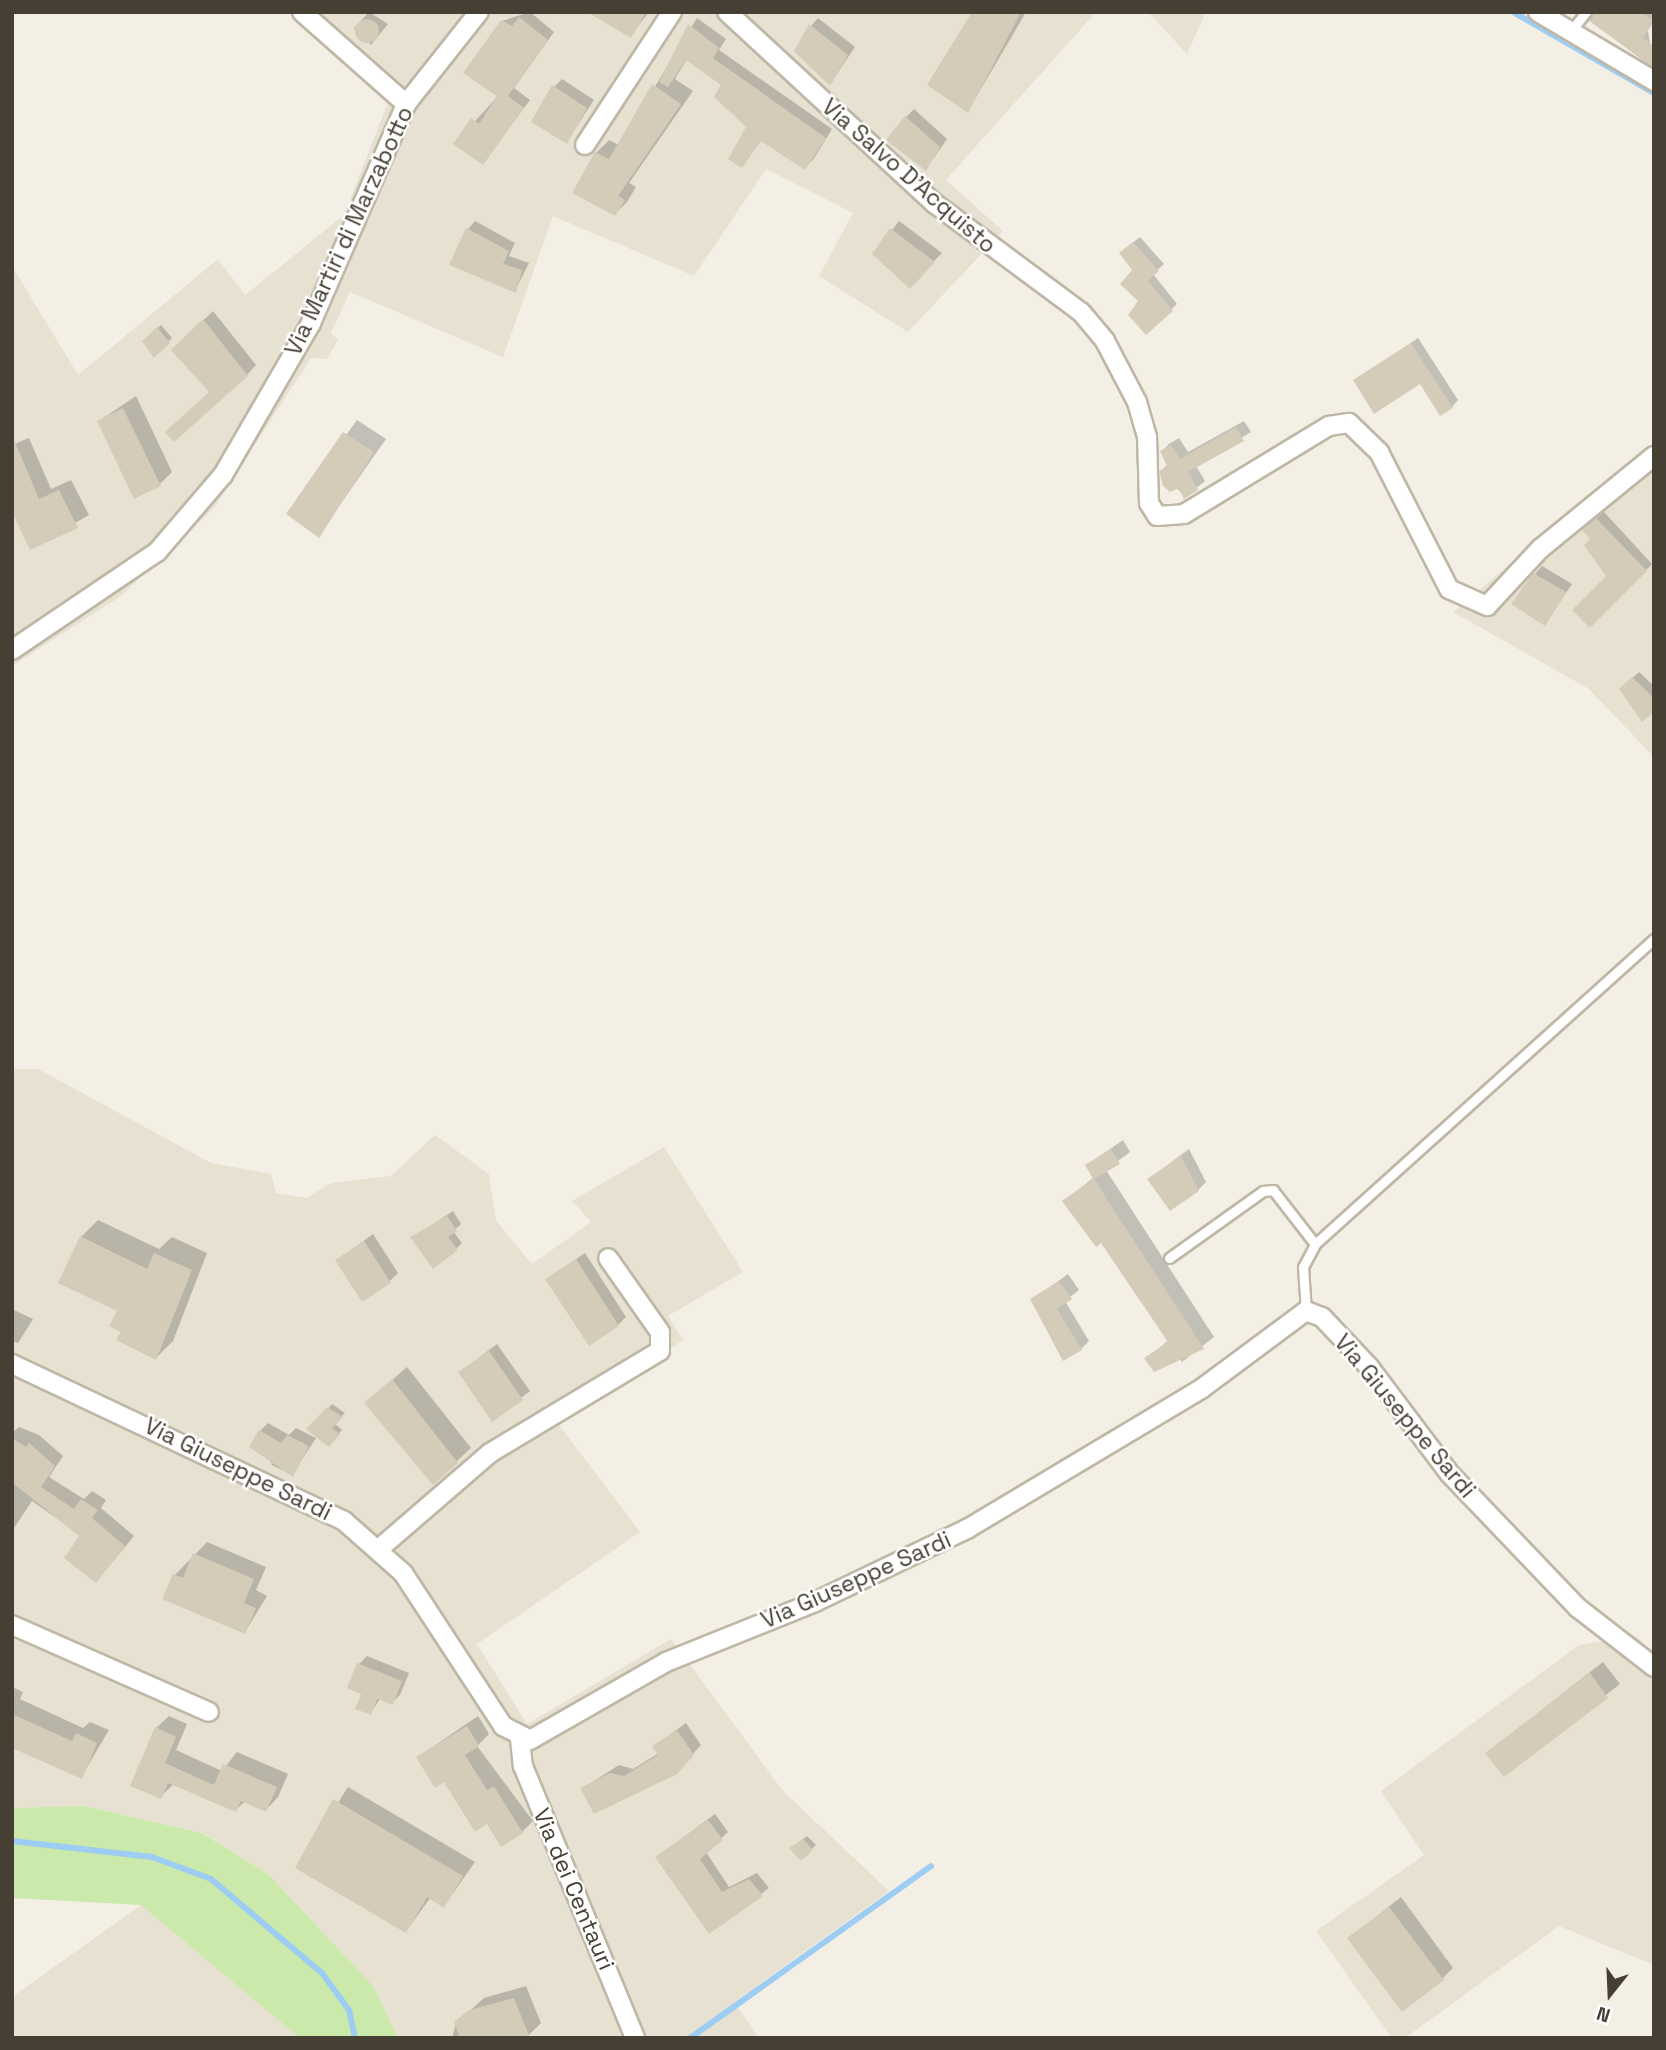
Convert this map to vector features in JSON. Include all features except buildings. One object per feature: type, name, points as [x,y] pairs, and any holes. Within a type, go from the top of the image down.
[{"type":"street","points":[[302,12],[406,104]]},
{"type":"street","name":"Via Martiri di Marzabotto","points":[[12,650],[157,552],[223,475],[312,323],[406,104],[479,12]]},
{"type":"street","points":[[585,145],[672,12]]},
{"type":"street","name":"Via Salvo D'Acquisto","points":[[727,12],[934,204],[1081,312],[1105,341],[1137,402],[1147,436],[1149,503],[1157,516],[1184,514],[1329,426],[1349,423],[1379,452],[1449,589],[1487,606],[1540,549],[1654,456]]},
{"type":"street","points":[[1538,12],[1654,81]]},
{"type":"street","points":[[380,1548],[490,1453],[660,1351],[660,1332],[608,1258]]},
{"type":"street","name":"Via Giuseppe Sardi","points":[[12,1364],[287,1489],[380,1548],[440,1623],[503,1726],[520,1739],[554,1731],[696,1648],[816,1602],[967,1529],[1201,1389],[1306,1311],[1322,1317],[1370,1368],[1449,1473],[1578,1608],[1654,1667]]},
{"type":"street","points":[[12,1625],[209,1712]]},
{"type":"street","name":"Via dei Centauri","points":[[520,1739],[523,1766],[635,2038]]},
{"type":"lane","points":[[1572,31],[1586,12]]},
{"type":"lane","points":[[1306,1311],[1303,1267],[1315,1244],[1654,939]]},
{"type":"lane","points":[[1169,1258],[1263,1191],[1273,1190],[1315,1244]]},
{"type":"shaded area","points":[[289,12],[1096,12],[946,180],[1003,231],[908,332],[819,276],[853,213],[766,169],[694,276],[553,216],[503,357],[350,292],[331,333],[338,340],[327,359],[311,358],[214,508],[121,596],[12,666],[12,266],[78,375],[218,259],[245,295],[344,215],[389,100]]},
{"type":"shaded area","points":[[1148,12],[1206,12],[1187,54]]},
{"type":"shaded area","points":[[1654,443],[1654,757],[1589,689],[1453,612]]},
{"type":"shaded area","points":[[12,1069],[38,1069],[211,1163],[271,1174],[276,1193],[307,1198],[331,1183],[391,1176],[435,1135],[489,1174],[496,1221],[532,1264],[591,1222],[572,1201],[664,1147],[743,1272],[668,1316],[683,1340],[559,1425],[640,1532],[477,1644],[527,1724],[671,1639],[783,1791],[889,1891],[734,2002],[759,2038],[398,2038],[374,1987],[268,1874],[203,1833],[84,1806],[12,1808]]},
{"type":"shaded area","points":[[1635,1636],[1654,1652],[1654,1965],[1559,1926],[1405,2038],[1392,2038],[1316,1931],[1424,1855],[1381,1791],[1579,1645]]},
{"type":"shaded area","points":[[141,1905],[300,2038],[12,2038],[12,1997]]},
{"type":"green space","points":[[84,1806],[202,1833],[268,1874],[374,1987],[398,2038],[300,2038],[141,1905],[12,1898],[12,1808]]},
{"type":"waterway","points":[[1513,12],[1654,93]]},
{"type":"waterway","points":[[12,1841],[152,1857],[211,1879],[322,1973],[349,2010],[355,2038]]},
{"type":"waterway","points":[[690,2038],[931,1866]]}]
